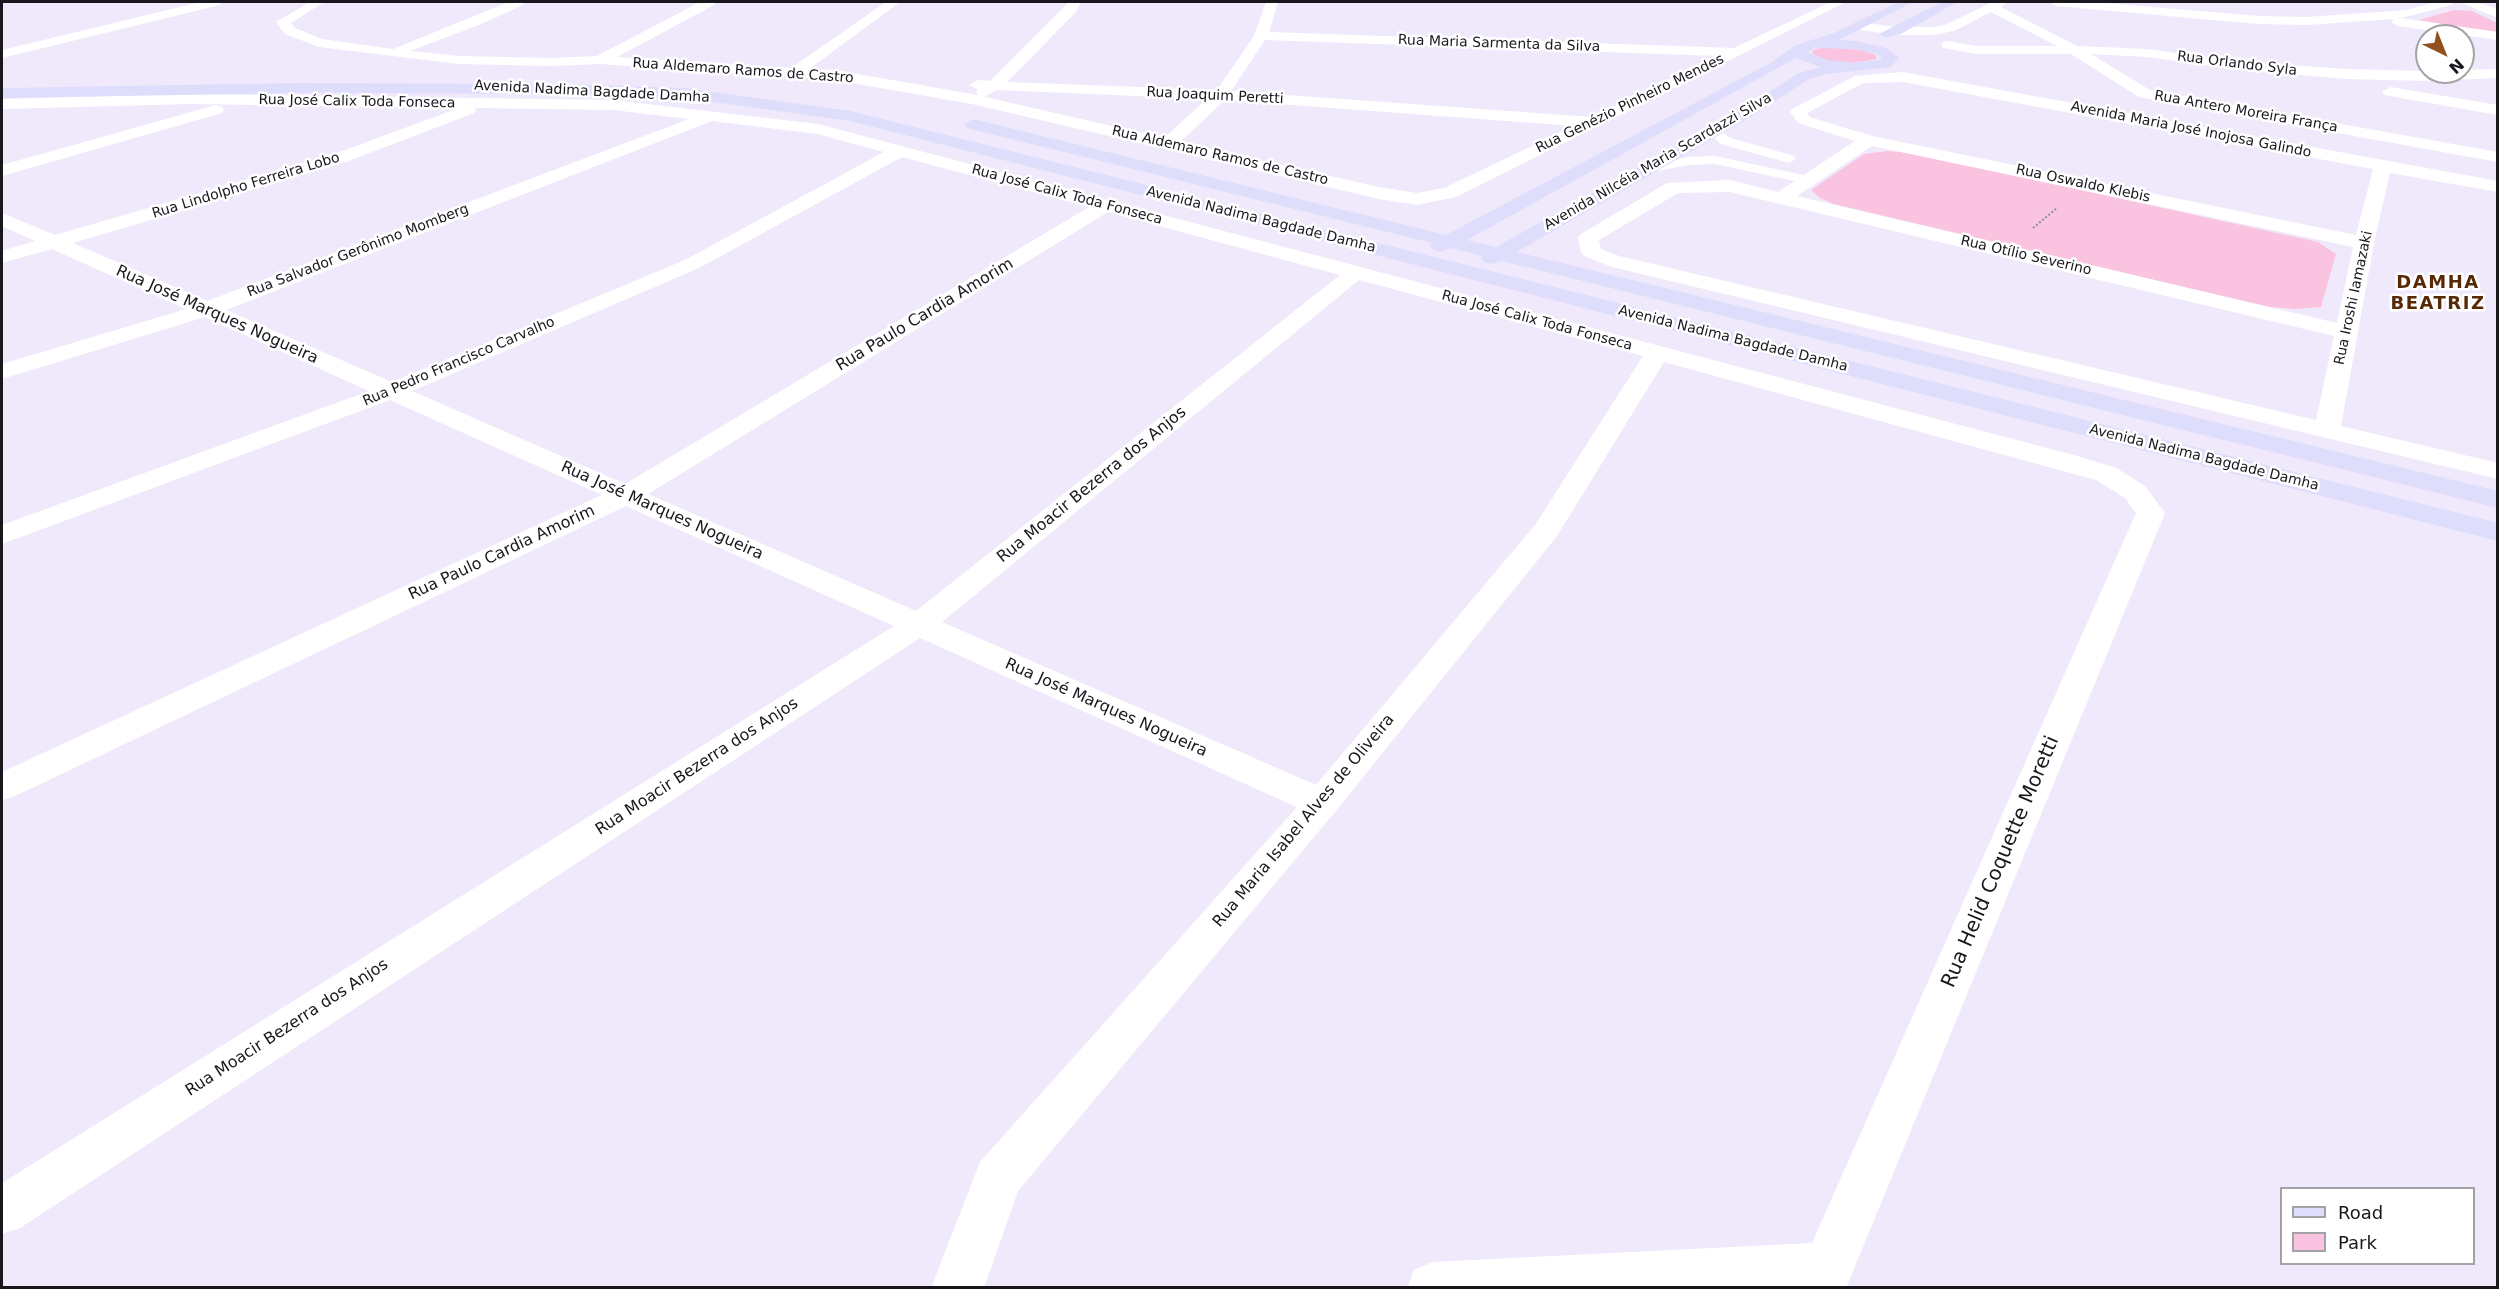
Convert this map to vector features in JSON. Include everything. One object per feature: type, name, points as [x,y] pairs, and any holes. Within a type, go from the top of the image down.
[{"type":"street","points":[[2,54],[215,2]]},
{"type":"street","name":"Rua Aldemaro Ramos de Castro","points":[[318,2],[283,22],[290,32],[318,43],[459,60],[553,62],[600,60],[835,75],[972,99],[1379,193],[1417,199]]},
{"type":"street","points":[[389,53],[474,22],[518,2]]},
{"type":"street","points":[[600,60],[709,2]]},
{"type":"street","points":[[795,72],[894,2]]},
{"type":"street","points":[[972,99],[994,86],[1070,10],[1075,2]]},
{"type":"street","points":[[1168,144],[1221,95],[1261,36],[1272,2]]},
{"type":"street","name":"Rua Genézio Pinheiro Mendes","points":[[1417,199],[1449,193],[1840,2]]},
{"type":"street","name":"Avenida Nilcéia Maria Scardazzi Silva","points":[[1415,259],[1704,105],[1777,65],[1802,48],[1839,36],[1907,2]]},
{"type":"street","points":[[1884,64],[1869,44],[1869,39],[1896,32],[1950,2]]},
{"type":"street","points":[[2056,2],[2258,20],[2306,21],[2408,14],[2446,2]]},
{"type":"street","points":[[2466,2],[2498,14]]},
{"type":"street","points":[[1859,26],[1896,32],[1925,32],[1949,28],[1996,4]]},
{"type":"street","name":"Rua Antero Moreira França","points":[[1996,4],[2145,94],[2498,157]]},
{"type":"street","points":[[2281,6],[2498,36]]},
{"type":"street","points":[[100,16],[124,12],[189,8]]},
{"type":"street","points":[[2,45],[124,12]]},
{"type":"street","name":"Rua Maria Sarmenta da Silva","points":[[1261,36],[1736,52]]},
{"type":"street","points":[[1959,70],[1942,52],[1942,48],[1974,41],[2059,41],[2141,46],[2308,64],[2415,67]]},
{"type":"street","points":[[1884,64],[1841,44],[1802,48],[1804,57],[1814,61],[1857,67],[1884,64],[1959,70],[2498,175]]},
{"type":"street","name":"Rua Orlando Syla","points":[[1948,45],[1977,50],[2147,53],[2286,70],[2390,76],[2498,73]]},
{"type":"street","points":[[1977,50],[1973,53],[1994,76]]},
{"type":"street","points":[[2475,65],[2498,63]]},
{"type":"street","name":"Rua Oswaldo Klebis","points":[[1884,64],[1798,112],[1804,120],[1869,140],[2364,243]]},
{"type":"street","name":"Avenida Maria José Inojosa Galindo","points":[[1884,64],[1903,77],[2498,187]]},
{"type":"street","name":"Avenida Nilcéia Maria Scardazzi Silva","points":[[1466,272],[1714,131],[1804,76],[1826,70],[1857,67]]},
{"type":"street","points":[[2286,70],[2315,79],[2498,110]]},
{"type":"street","name":"Avenida Nadima Bagdade Damha","points":[[2,80],[536,75],[632,77],[745,84],[844,98],[910,111]]},
{"type":"street","name":"Rua Joaquim Peretti","points":[[835,75],[994,86],[1221,95],[1594,122]]},
{"type":"street","name":"Avenida Nadima Bagdade Damha","points":[[2,93],[471,87],[684,93],[850,116],[2498,532]]},
{"type":"street","name":"Rua José Calix Toda Fonseca","points":[[2,104],[190,99],[613,105],[819,129],[2106,474]]},
{"type":"street","points":[[2,171],[249,100]]},
{"type":"street","name":"Rua Lindolpho Ferreira Lobo","points":[[2,257],[340,159],[487,104]]},
{"type":"street","points":[[1704,105],[1746,112]]},
{"type":"street","name":"Rua Salvador Gerônimo Momberg","points":[[2,372],[205,310],[710,116]]},
{"type":"street","name":"Avenida Nadima Bagdade Damha","points":[[953,120],[2498,500]]},
{"type":"street","points":[[1781,198],[1869,140]]},
{"type":"street","name":"Rua Pedro Francisco Carvalho","points":[[2,534],[391,392],[692,264],[900,151]]},
{"type":"street","points":[[1602,159],[1647,169]]},
{"type":"street","name":"Rua Iroshi Iamazaki","points":[[2327,430],[2364,243],[2383,166]]},
{"type":"street","name":"Rua Otílio Severino","points":[[2327,430],[1612,261],[1591,252],[1588,238],[1674,187],[1730,186],[2346,332]]},
{"type":"street","name":"Rua Paulo Cardia Amorim","points":[[2,787],[626,495],[1105,206]]},
{"type":"street","name":"Rua José Marques Nogueira","points":[[2,219],[1322,803]]},
{"type":"street","name":"Rua Moacir Bezerra dos Anjos","points":[[2,1211],[918,625],[1356,273]]},
{"type":"street","name":"Rua Maria Isabel Alves de Oliveira","points":[[957,1287],[998,1178],[1322,803],[1547,530],[1657,353]]},
{"type":"street","points":[[2327,430],[2498,471]]},
{"type":"street","name":"Rua Helid Coquette Moretti","points":[[1824,1277],[2151,513],[2135,492],[2106,474]]},
{"type":"street","points":[[1433,1287],[1824,1277]]},
{"type":"lane","points":[[1714,131],[1726,141],[1744,147],[1828,167]]},
{"type":"lane","points":[[1647,169],[1689,161],[1715,160],[1808,180]]},
{"type":"path","points":[[2004,251],[2086,185]]},
{"type":"green space","points":[[2454,10],[2472,11],[2497,23],[2497,34],[2475,30],[2475,24],[2441,24],[2419,20]]},
{"type":"green space","points":[[1825,47],[1861,50],[1876,55],[1877,59],[1853,63],[1828,61],[1813,54],[1812,51]]},
{"type":"green space","points":[[1887,151],[1912,153],[2318,242],[2336,254],[2321,307],[2295,309],[2269,307],[1834,204],[1820,198],[1811,190],[1864,154]]},
{"type":"district","name":"DAMHA BEATRIZ","points":[[2438,293]]}]
